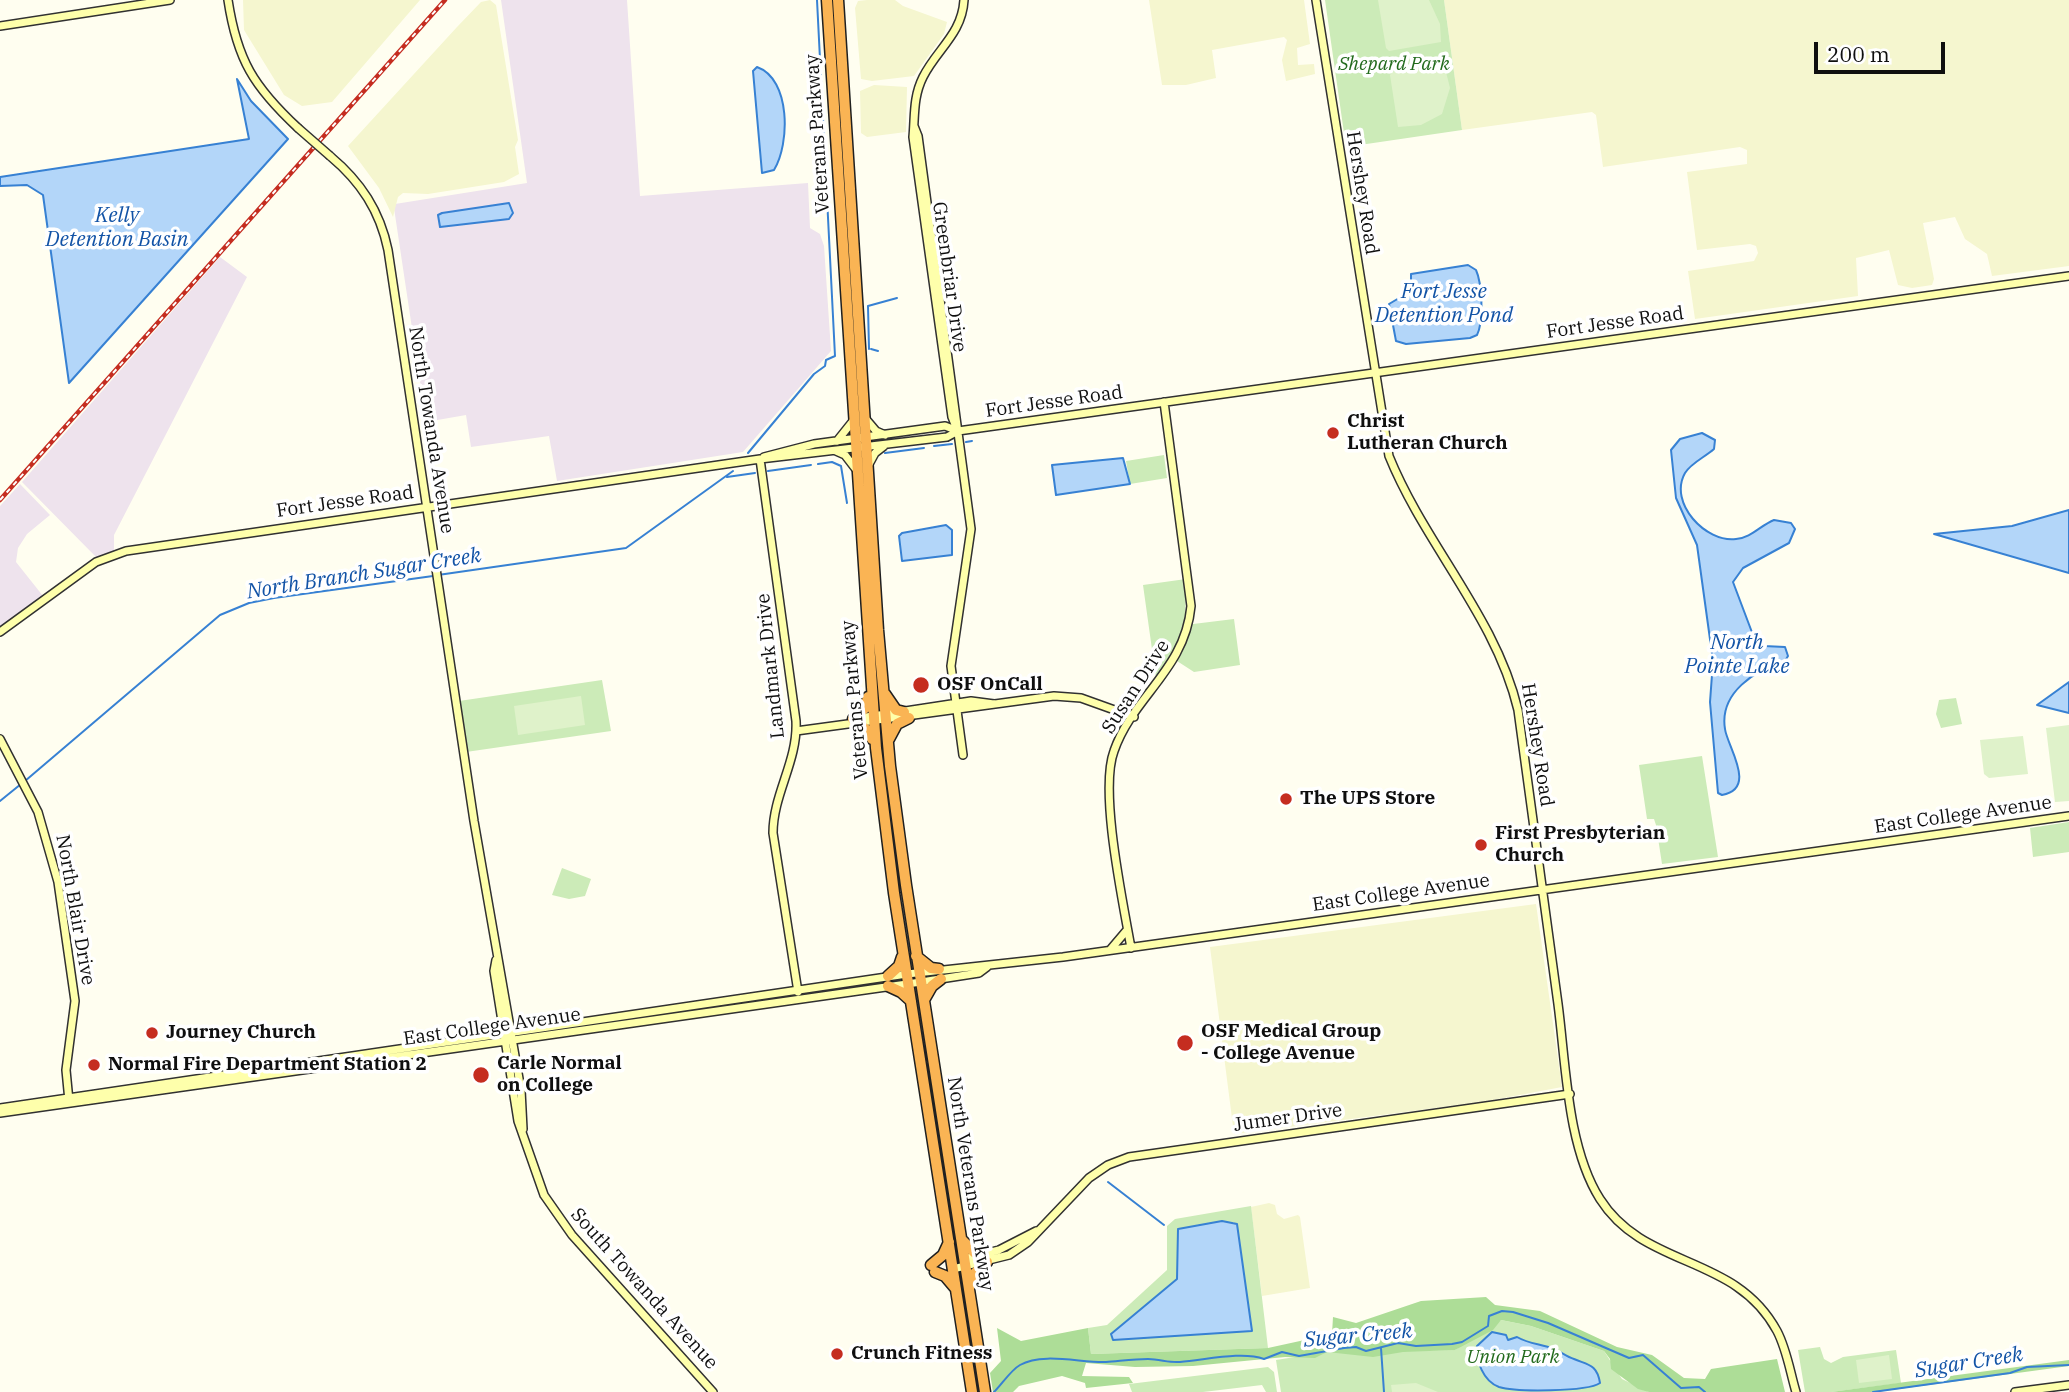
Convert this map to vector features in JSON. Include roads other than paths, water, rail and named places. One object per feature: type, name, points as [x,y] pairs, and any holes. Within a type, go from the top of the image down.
[{"type":"highway","name":"Veterans Parkway","points":[[827,0],[855,468],[876,748],[907,979],[972,1390]]},
{"type":"highway","name":"Veterans Parkway","points":[[838,0],[885,718],[920,977]]},
{"type":"highway","points":[[870,690],[865,708],[856,722],[868,731],[876,748]]},
{"type":"highway","points":[[883,691],[896,710],[906,715],[893,728],[888,743]]},
{"type":"highway","points":[[904,953],[899,966],[888,981],[911,1002]]},
{"type":"highway","points":[[916,956],[940,974],[924,1000]]},
{"type":"highway","name":"North Veterans Parkway","points":[[920,977],[985,1392]]},
{"type":"highway","points":[[961,1238],[972,1251],[986,1259],[975,1273],[969,1289]]},
{"type":"highway","points":[[949,1242],[933,1268],[945,1276],[956,1289]]},
{"type":"main road","points":[[0,26],[170,0]]},
{"type":"main road","name":"North Towanda Avenue","points":[[228,0],[235,40],[247,70],[268,100],[362,188],[385,236],[496,959],[501,969],[508,1037]]},
{"type":"main road","name":"Greenbriar Drive","points":[[963,755],[955,708],[951,657],[971,536],[958,431],[952,417],[914,126],[915,98],[922,79],[954,36],[964,0]]},
{"type":"main road","name":"Hershey Road","points":[[1316,0],[1384,436],[1395,471],[1491,637],[1511,679],[1518,710],[1570,1094],[1584,1169],[1607,1210],[1624,1228],[1646,1243],[1720,1274],[1739,1286],[1761,1308],[1777,1332],[1795,1390]]},
{"type":"main road","name":"Fort Jesse Road","points":[[760,459],[772,453],[837,441],[887,445],[947,437],[958,431],[2069,275]]},
{"type":"main road","name":"Susan Drive","points":[[1130,948],[1108,785],[1114,751],[1133,717],[1179,651],[1189,625],[1191,606],[1164,402]]},
{"type":"main road","points":[[865,418],[873,428],[886,435]]},
{"type":"main road","points":[[837,441],[853,421]]},
{"type":"main road","name":"Fort Jesse Road","points":[[866,442],[886,435],[945,426],[958,431]]},
{"type":"main road","name":"Fort Jesse Road","points":[[0,632],[96,562],[116,554],[760,459],[835,451],[854,443]]},
{"type":"main road","points":[[868,467],[875,453],[887,445]]},
{"type":"main road","points":[[835,451],[845,455],[855,468]]},
{"type":"main road","name":"Landmark Drive","points":[[760,459],[788,649],[796,731],[793,757],[773,817],[773,833],[798,992]]},
{"type":"main road","points":[[796,731],[955,708],[1065,696],[1133,717]]},
{"type":"main road","name":"North Blair Drive","points":[[0,739],[42,821],[55,865],[73,979],[75,1010],[66,1070],[69,1101]]},
{"type":"main road","name":"East College Avenue","points":[[0,1111],[508,1037],[704,1004],[940,974],[979,973],[987,967],[2069,816]]},
{"type":"main road","points":[[1109,951],[1128,929]]},
{"type":"main road","name":"East College Avenue","points":[[508,1037],[663,1019],[888,981]]},
{"type":"main road","points":[[663,1019],[698,1011],[704,1004]]},
{"type":"main road","name":"South Towanda Avenue","points":[[508,1037],[523,1129],[537,1181],[559,1220],[713,1392]]},
{"type":"main road","name":"Jumer Drive","points":[[953,1269],[965,1263],[1009,1255],[1028,1242],[1089,1178],[1108,1165],[1129,1157],[1570,1094]]},
{"type":"main road","points":[[2015,1392],[2069,1385]]},
{"type":"water","points":[[757,67],[768,74],[776,84],[782,98],[785,129],[783,145],[774,170],[762,173],[753,71]]},
{"type":"water","name":"Kelly Detention Basin","points":[[237,79],[251,101],[288,139],[69,383],[43,195],[27,185],[0,186],[0,177],[249,139]]},
{"type":"water","points":[[509,203],[513,213],[509,219],[440,227],[438,215],[442,213]]},
{"type":"water","name":"Fort Jesse Detention Pond","points":[[1468,265],[1476,270],[1480,284],[1481,312],[1477,335],[1406,344],[1396,341],[1389,304],[1411,291],[1411,274]]},
{"type":"water","name":"North Pointe Lake","points":[[1702,433],[1715,440],[1714,449],[1688,469],[1681,485],[1682,497],[1693,519],[1702,528],[1724,539],[1746,536],[1774,520],[1791,523],[1795,529],[1789,543],[1743,568],[1733,582],[1753,635],[1764,646],[1785,647],[1788,656],[1785,661],[1751,677],[1733,694],[1728,704],[1725,729],[1739,776],[1738,785],[1733,791],[1722,795],[1718,793],[1710,702],[1713,661],[1697,545],[1676,498],[1671,450],[1680,439]]},
{"type":"water","points":[[1123,458],[1130,484],[1056,495],[1052,465]]},
{"type":"water","points":[[2069,510],[2069,573],[1934,534],[2012,526]]},
{"type":"water","points":[[946,525],[952,530],[952,555],[902,561],[899,536],[902,533]]},
{"type":"water","points":[[2069,682],[2069,713],[2037,705]]},
{"type":"water","points":[[1222,1221],[1237,1224],[1252,1331],[1113,1340],[1111,1334],[1177,1279],[1178,1229]]},
{"type":"water","points":[[1492,1332],[1506,1335],[1508,1340],[1517,1337],[1549,1347],[1588,1364],[1597,1372],[1600,1383],[1581,1388],[1551,1390],[1499,1387],[1485,1375],[1478,1358],[1477,1346]]},
{"type":"waterway","points":[[748,453],[814,374],[825,366],[826,360],[835,356],[817,0]]},
{"type":"waterway","points":[[869,349],[868,306],[897,298]]},
{"type":"waterway","points":[[871,349],[878,351]]},
{"type":"waterway","points":[[966,442],[972,441]]},
{"type":"waterway","points":[[934,446],[952,444]]},
{"type":"waterway","points":[[885,453],[924,448]]},
{"type":"waterway","points":[[818,464],[832,462],[841,466],[847,503]]},
{"type":"waterway","points":[[768,471],[811,465]]},
{"type":"waterway","name":"North Branch Sugar Creek","points":[[438,575],[626,548],[733,471]]},
{"type":"waterway","points":[[727,477],[755,473]]},
{"type":"waterway","name":"North Branch Sugar Creek","points":[[25,781],[220,615],[249,603],[274,598],[433,576]]},
{"type":"waterway","name":"North Branch Sugar Creek","points":[[0,801],[21,784]]},
{"type":"waterway","points":[[1108,1182],[1164,1225]]},
{"type":"waterway","name":"Sugar Creek","points":[[994,1392],[1017,1367],[1040,1359],[1096,1362],[1148,1359],[1176,1362],[1245,1356],[1264,1359],[1282,1352],[1299,1356],[1356,1347],[1366,1351],[1398,1343],[1416,1346],[1452,1344],[1462,1342],[1488,1326],[1489,1316],[1502,1311],[1548,1323],[1629,1358],[1643,1355],[1681,1388],[1699,1387],[1705,1392]]},
{"type":"waterway","points":[[1381,1348],[1384,1392]]},
{"type":"waterway","name":"Sugar Creek","points":[[1873,1392],[2010,1373],[2027,1367],[2069,1365]]},
{"type":"railway","points":[[0,500],[445,0]]},
{"type":"place","name":"Christ Lutheran Church","points":[[1333,433]]},
{"type":"place","name":"OSF OnCall","points":[[921,685]]},
{"type":"place","name":"The UPS Store","points":[[1286,799]]},
{"type":"place","name":"First Presbyterian Church","points":[[1481,845]]},
{"type":"place","name":"Journey Church","points":[[152,1033]]},
{"type":"place","name":"OSF Medical Group - College Avenue","points":[[1185,1043]]},
{"type":"place","name":"Normal Fire Department Station 2","points":[[94,1065]]},
{"type":"place","name":"Carle Normal on College","points":[[481,1075]]},
{"type":"place","name":"Crunch Fitness","points":[[837,1354]]},
{"type":"park label","name":"Shepard Park","points":[[1394,65]]},
{"type":"park label","name":"Union Park","points":[[1513,1358]]}]
